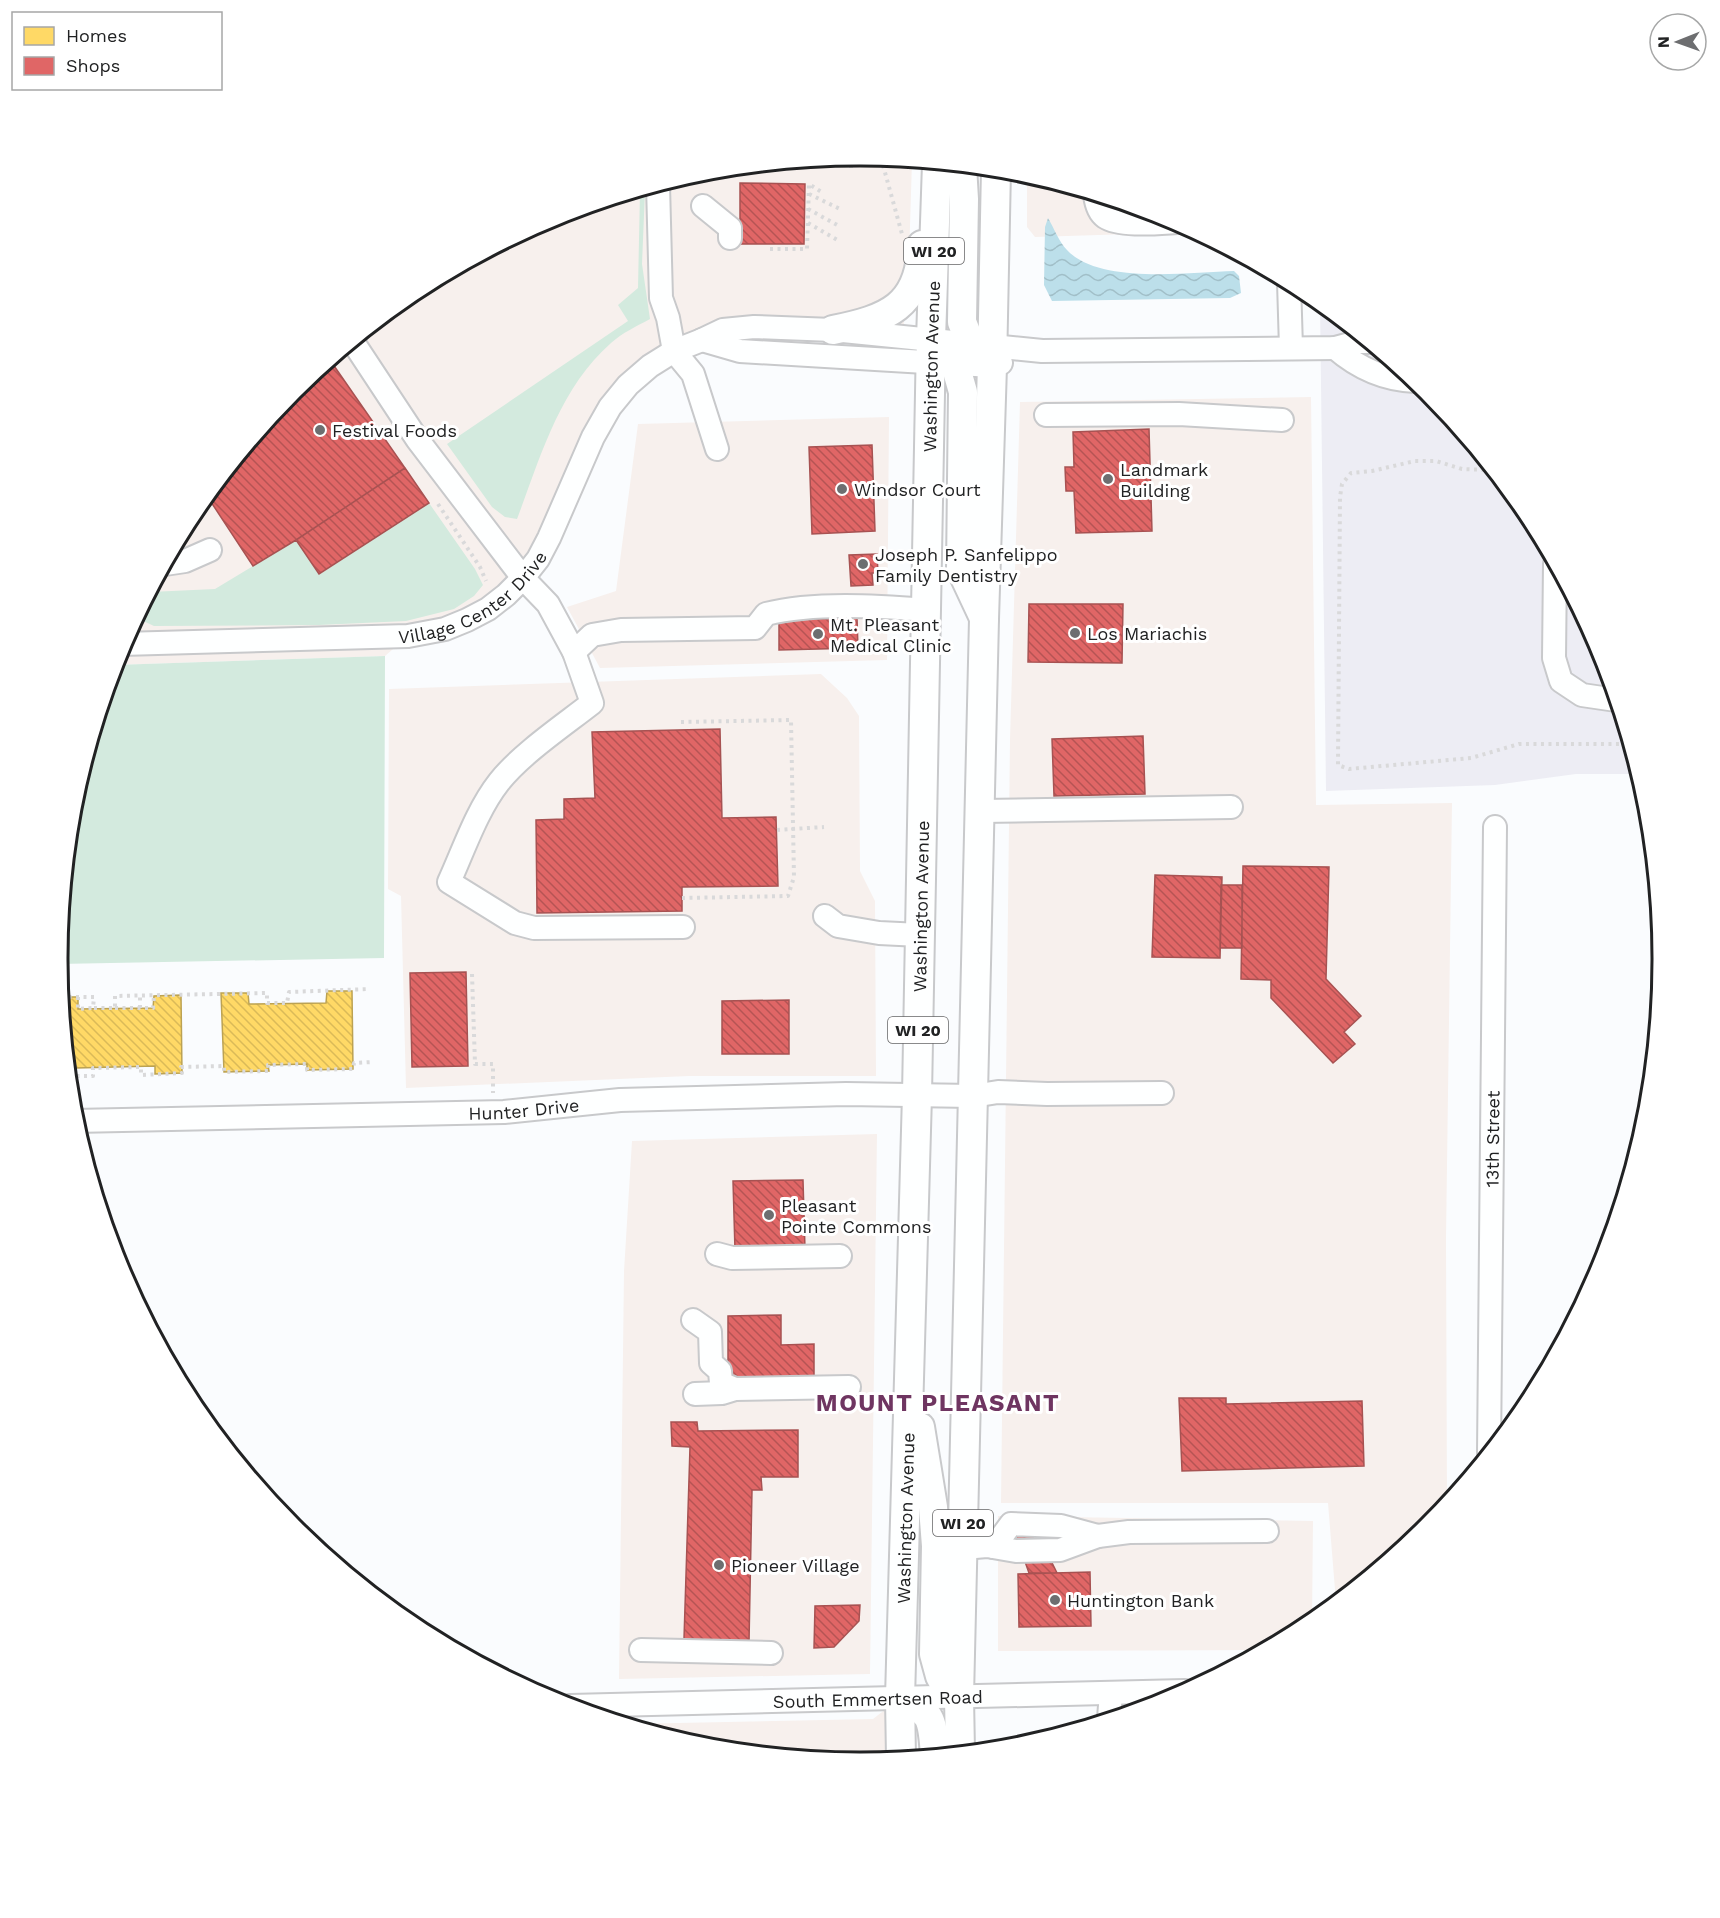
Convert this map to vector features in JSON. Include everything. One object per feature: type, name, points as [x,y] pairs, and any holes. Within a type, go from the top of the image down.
[{"type":"main road","points":[[833,330],[869,323],[893,312],[907,296],[921,267],[924,169]]},
{"type":"main road","name":"Washington Avenue","points":[[938,171],[962,353],[984,619],[959,1696],[960,1745]]},
{"type":"main road","points":[[962,173],[962,353]]},
{"type":"main road","name":"Washington Avenue","points":[[901,1750],[900,1698],[917,1095],[926,610],[962,353],[994,178]]},
{"type":"main road","points":[[909,1373],[933,1507],[936,1546],[934,1654],[940,1676],[946,1687],[959,1696]]},
{"type":"main road","points":[[900,1698],[925,1711],[931,1721],[934,1748]]},
{"type":"street","points":[[658,193],[661,298],[668,318],[674,351],[693,374],[717,449]]},
{"type":"street","points":[[1096,203],[1103,216],[1116,222],[1150,222]]},
{"type":"street","points":[[703,206],[730,228],[730,238]]},
{"type":"street","points":[[1289,293],[1291,348]]},
{"type":"street","name":"Village Center Drive","points":[[133,644],[421,634],[445,629],[467,620],[506,595],[538,559],[593,437],[610,407],[628,385],[642,372],[674,351],[723,330],[754,327],[833,330],[962,353]]},
{"type":"street","name":"Village Center Drive","points":[[702,340],[740,351],[962,353],[1335,348],[1357,342]]},
{"type":"street","points":[[356,348],[417,439],[523,578],[548,604],[574,652],[592,703],[530,752],[500,781],[484,806],[449,882],[515,923],[534,928],[684,927]]},
{"type":"street","points":[[1335,348],[1354,363],[1372,372],[1399,379]]},
{"type":"street","points":[[1046,415],[1179,414],[1282,420]]},
{"type":"street","points":[[174,563],[185,561],[210,550]]},
{"type":"street","points":[[1555,579],[1554,657],[1561,681],[1582,695],[1608,699]]},
{"type":"street","points":[[574,652],[592,635],[621,630],[755,628],[766,614],[792,609],[856,606],[926,610]]},
{"type":"street","points":[[981,811],[1231,807]]},
{"type":"street","name":"13th Street","points":[[1489,1441],[1495,827]]},
{"type":"street","points":[[825,916],[838,926],[879,933],[920,935]]},
{"type":"street","name":"Hunter Drive","points":[[85,1121],[494,1112],[620,1100],[846,1094],[973,1096],[998,1092],[1162,1093]]},
{"type":"street","points":[[717,1254],[732,1258],[840,1256]]},
{"type":"street","points":[[693,1320],[710,1332],[711,1363],[720,1371],[721,1383],[735,1389]]},
{"type":"street","points":[[695,1394],[722,1393],[735,1389],[849,1388]]},
{"type":"street","points":[[963,1548],[994,1547],[1016,1551],[1060,1550],[1098,1536],[1129,1532],[1267,1531]]},
{"type":"street","points":[[641,1650],[771,1653]]},
{"type":"street","name":"South Emmertsen Road","points":[[595,1705],[1161,1692]]},
{"type":"street","points":[[1110,1711],[1111,1693]]},
{"type":"path","points":[[884,167],[902,235]]},
{"type":"path","points":[[770,249],[807,249],[809,184],[823,193]]},
{"type":"path","points":[[809,194],[840,209]]},
{"type":"path","points":[[808,209],[839,225]]},
{"type":"path","points":[[808,223],[839,242]]},
{"type":"path","points":[[1483,470],[1461,469],[1436,460],[1415,461],[1372,471],[1351,473],[1342,484],[1340,497],[1338,765],[1349,769],[1471,759],[1519,744],[1622,744]]},
{"type":"path","points":[[681,722],[791,720],[794,877],[788,897],[682,898]]},
{"type":"path","points":[[777,830],[824,827]]},
{"type":"path","points":[[472,974],[474,1064],[493,1064],[494,1112]]},
{"type":"path","points":[[115,1008],[115,996],[267,993],[267,1003],[287,1003],[288,992],[369,989]]},
{"type":"path","points":[[140,996],[140,1008]]},
{"type":"path","points":[[78,997],[78,1009],[153,1008],[154,996]]},
{"type":"path","points":[[69,997],[94,997],[93,1008]]},
{"type":"path","points":[[76,1076],[93,1076],[93,1068],[141,1067],[141,1075],[182,1073],[182,1067],[224,1066],[224,1072],[269,1071],[268,1065],[307,1064],[307,1070],[353,1069],[354,1063],[372,1062]]},
{"type":"shaded area","points":[[860,166],[912,168],[909,259],[903,336],[754,327],[628,385],[506,595],[408,636],[385,656],[125,665],[149,608],[174,563],[201,519],[264,436],[337,363],[420,300],[509,248],[605,209],[655,194],[757,173]]},
{"type":"shaded area","points":[[1027,185],[1115,209],[1176,233],[1035,237],[1027,227]]},
{"type":"shaded area","points":[[1320,314],[1383,363],[1456,436],[1519,519],[1571,608],[1592,656],[1610,704],[1630,774],[1576,774],[1495,785],[1326,791]]},
{"type":"shaded area","points":[[1311,397],[1316,805],[1452,803],[1446,1239],[1447,1491],[1383,1555],[1335,1593],[1328,1503],[1001,1503],[1010,740],[1020,402]]},
{"type":"shaded area","points":[[889,417],[887,660],[600,668],[567,607],[616,591],[638,424]]},
{"type":"shaded area","points":[[821,674],[847,698],[859,716],[860,871],[875,901],[876,1076],[689,1076],[406,1088],[401,896],[388,889],[389,689]]},
{"type":"shaded area","points":[[877,1134],[870,1674],[619,1679],[624,1271],[632,1141]]},
{"type":"shaded area","points":[[998,1516],[1313,1521],[1312,1609],[1247,1650],[998,1651]]},
{"type":"shaded area","points":[[900,1698],[901,1750],[860,1752],[757,1745],[653,1723],[873,1719]]},
{"type":"green space","points":[[645,197],[642,264],[650,319],[611,343],[578,381],[553,425],[517,519],[505,517],[492,507],[447,444],[628,321],[618,305],[638,288],[640,199]]},
{"type":"green space","points":[[429,503],[475,569],[483,585],[474,596],[454,609],[406,621],[319,625],[154,626],[143,621],[158,592],[215,589],[296,540],[320,574]]},
{"type":"green space","points":[[385,656],[384,958],[68,964],[69,907],[74,856],[83,804],[95,754],[125,665]]},
{"type":"water","points":[[1048,218],[1064,247],[1082,261],[1101,268],[1146,274],[1234,271],[1239,276],[1241,293],[1230,298],[1052,301],[1044,285],[1045,227]]},
{"type":"building: Homes","points":[[327,991],[352,991],[353,1069],[307,1070],[307,1064],[268,1065],[269,1071],[224,1072],[221,993],[248,993],[249,1004],[326,1003]]},
{"type":"building: Homes","points":[[181,995],[182,1073],[155,1074],[155,1066],[76,1068],[76,1074],[69,997],[78,997],[78,1009],[153,1008],[154,996]]},
{"type":"building: Shops","points":[[740,183],[805,184],[804,244],[740,244]]},
{"type":"building: Shops","name":"Festival Foods","points":[[334,366],[405,468],[253,566],[212,504],[264,436]]},
{"type":"building: Shops","name":"Landmark Building","points":[[1149,429],[1152,531],[1076,533],[1074,491],[1066,491],[1065,467],[1074,467],[1073,432]]},
{"type":"building: Shops","name":"Windsor Court","points":[[872,445],[875,531],[812,534],[809,447]]},
{"type":"building: Shops","points":[[405,468],[429,503],[319,574],[296,540]]},
{"type":"building: Shops","name":"Joseph P. Sanfelippo Family Dentistry","points":[[877,554],[878,573],[872,573],[873,585],[851,586],[849,555]]},
{"type":"building: Shops","name":"Los Mariachis","points":[[1029,604],[1123,604],[1122,663],[1028,662]]},
{"type":"building: Shops","name":"Mt. Pleasant Medical Clinic","points":[[857,618],[858,648],[779,650],[779,620]]},
{"type":"building: Shops","points":[[720,729],[722,818],[776,817],[778,886],[682,887],[682,911],[537,913],[536,820],[564,819],[564,799],[595,798],[592,732]]},
{"type":"building: Shops","points":[[1143,736],[1145,794],[1054,796],[1052,739]]},
{"type":"building: Shops","points":[[1243,866],[1329,867],[1326,979],[1361,1016],[1344,1032],[1355,1044],[1333,1063],[1271,998],[1271,980],[1241,979]]},
{"type":"building: Shops","points":[[1155,875],[1222,877],[1220,958],[1152,957]]},
{"type":"building: Shops","points":[[1221,885],[1242,885],[1242,948],[1220,948]]},
{"type":"building: Shops","points":[[466,972],[468,1066],[412,1067],[410,973]]},
{"type":"building: Shops","points":[[789,1000],[789,1054],[722,1054],[722,1001]]},
{"type":"building: Shops","name":"Pleasant Pointe Commons","points":[[803,1180],[805,1249],[735,1250],[733,1181]]},
{"type":"building: Shops","points":[[781,1315],[781,1345],[814,1344],[814,1379],[728,1381],[728,1316]]},
{"type":"building: Shops","points":[[1179,1398],[1226,1398],[1226,1404],[1362,1401],[1364,1466],[1182,1471]]},
{"type":"building: Shops","name":"Pioneer Village","points":[[671,1422],[697,1422],[698,1431],[798,1430],[798,1477],[761,1477],[762,1490],[752,1490],[749,1642],[684,1639],[690,1447],[672,1446]]},
{"type":"building: Shops","points":[[1038,1534],[1057,1573],[1029,1573],[1016,1536]]},
{"type":"building: Shops","name":"Huntington Bank","points":[[1090,1572],[1091,1626],[1019,1627],[1018,1574]]},
{"type":"building: Shops","points":[[860,1605],[859,1621],[834,1647],[814,1648],[815,1606]]},
{"type":"place","name":"Festival Foods","points":[[320,430]]},
{"type":"place","name":"Landmark Building","points":[[1108,479]]},
{"type":"place","name":"Windsor Court","points":[[842,489]]},
{"type":"place","name":"Joseph P. Sanfelippo Family Dentistry","points":[[863,564]]},
{"type":"place","name":"Los Mariachis","points":[[1075,633]]},
{"type":"place","name":"Mt. Pleasant Medical Clinic","points":[[818,634]]},
{"type":"place","name":"Pleasant Pointe Commons","points":[[769,1215]]},
{"type":"place","name":"Pioneer Village","points":[[719,1565]]},
{"type":"place","name":"Huntington Bank","points":[[1055,1600]]},
{"type":"district","name":"MOUNT PLEASANT","points":[[938,1403]]}]
